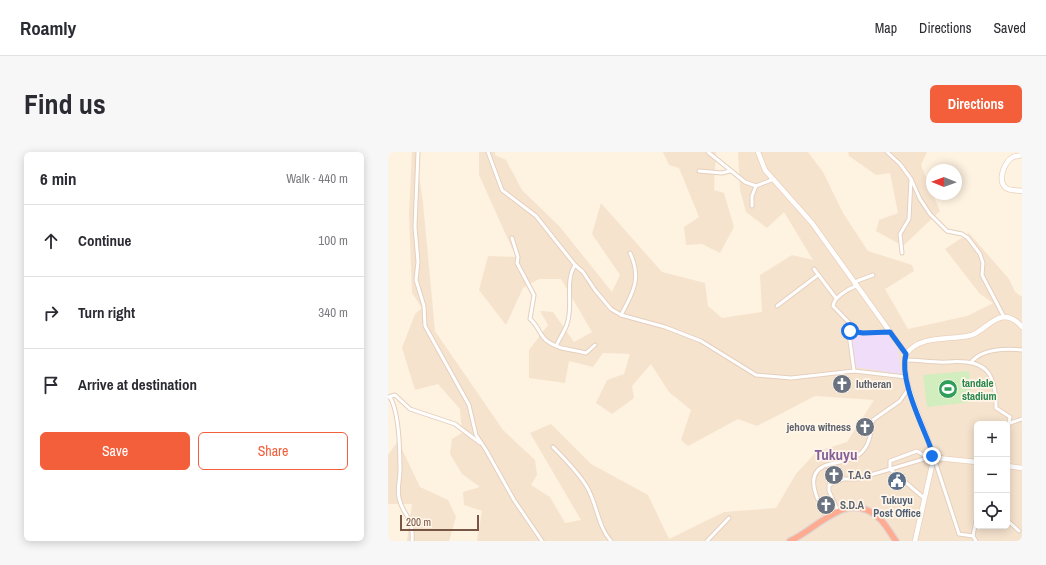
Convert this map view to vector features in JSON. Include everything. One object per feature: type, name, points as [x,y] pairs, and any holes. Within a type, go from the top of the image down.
[{"type":"highway","points":[[790,541],[838,511],[854,506],[871,511],[880,519],[896,541]]},
{"type":"main road","points":[[758,152],[765,170],[812,223],[890,332],[905,357],[906,377],[909,388],[933,458],[915,541]]},
{"type":"main road","points":[[1022,155],[1014,156],[1007,162],[1001,178],[1002,184],[1007,188],[1022,191]]},
{"type":"main road","points":[[905,357],[917,344],[972,335],[998,318],[1004,317],[1016,320],[1022,327]]},
{"type":"main road","points":[[933,458],[974,462]]},
{"type":"main road","points":[[1010,466],[1022,468]]},
{"type":"street","points":[[418,152],[415,227],[418,262],[416,280],[424,306],[425,326],[469,405],[476,435],[514,500],[542,541]]},
{"type":"street","points":[[488,152],[502,190],[536,216],[575,265],[583,272],[611,309],[621,315],[665,327],[701,341],[756,375],[791,378],[854,371],[906,377]]},
{"type":"street","points":[[708,152],[730,171],[756,186]]},
{"type":"street","points":[[887,152],[900,164],[911,179],[920,199],[930,214],[947,231],[962,234],[968,238],[980,254],[983,262],[982,275],[1004,317]]},
{"type":"street","points":[[699,171],[722,173],[730,171]]},
{"type":"street","points":[[752,206],[752,196],[756,186],[774,179]]},
{"type":"street","points":[[902,253],[900,234],[909,219],[909,190],[911,179]]},
{"type":"street","points":[[512,238],[518,257],[517,263],[534,295],[530,319],[537,324],[546,340],[560,348],[586,353],[595,345]]},
{"type":"street","points":[[621,315],[636,282],[636,266],[630,253]]},
{"type":"street","points":[[556,346],[567,323],[569,281],[571,272],[575,265]]},
{"type":"street","points":[[814,269],[836,298]]},
{"type":"street","points":[[776,306],[818,275]]},
{"type":"street","points":[[859,333],[833,306],[836,298],[855,285],[857,281],[873,275]]},
{"type":"street","points":[[854,371],[849,334],[850,331],[859,333],[890,332]]},
{"type":"street","points":[[972,362],[976,357],[985,353],[1007,348],[1022,350]]},
{"type":"street","points":[[905,357],[972,362],[986,370],[992,379],[996,390],[996,408],[1010,417],[1010,421]]},
{"type":"street","points":[[828,517],[818,503],[813,483],[818,470],[855,457],[862,452],[870,436],[873,420],[900,401],[909,388]]},
{"type":"street","points":[[412,541],[413,529],[398,496],[400,446],[395,405],[389,397],[395,395],[410,409],[455,424],[481,444]]},
{"type":"street","points":[[1010,423],[1020,420],[1022,424]]},
{"type":"street","points":[[553,447],[565,458],[587,488],[601,522],[611,541]]},
{"type":"street","points":[[924,498],[890,469],[890,461],[913,452],[920,452],[933,458],[959,534],[973,536]]},
{"type":"street","points":[[838,511],[829,491],[829,485],[843,479],[857,478],[933,458]]},
{"type":"street","points":[[707,541],[729,518]]},
{"type":"street","points":[[1010,523],[1019,531]]},
{"type":"street","points":[[974,529],[973,536],[976,541]]},
{"type":"shaded area","points":[[412,152],[418,152],[417,161],[423,203],[435,331],[503,430],[535,460],[537,475],[531,485],[550,497],[565,523],[581,520],[530,433],[551,424],[591,464],[648,495],[669,539],[724,512],[776,508],[796,474],[816,452],[847,442],[874,400],[815,396],[757,426],[738,419],[688,446],[681,440],[691,410],[669,392],[651,364],[632,386],[634,398],[612,414],[596,403],[607,380],[624,374],[630,354],[603,353],[593,367],[569,361],[565,383],[529,378],[529,350],[548,325],[540,311],[553,312],[574,342],[592,332],[561,279],[539,279],[523,288],[506,325],[479,290],[488,256],[516,257],[479,175],[479,152],[495,152],[495,155],[506,160],[522,190],[560,227],[612,292],[620,275],[592,234],[601,203],[662,272],[705,283],[708,306],[722,318],[762,312],[760,275],[792,255],[813,260],[784,212],[767,228],[746,212],[740,190],[738,152],[808,152],[823,172],[843,213],[868,251],[912,265],[914,271],[885,289],[908,329],[967,316],[993,303],[980,294],[945,249],[969,233],[1009,279],[1015,292],[1022,297],[1022,541],[477,541],[482,511],[464,505],[463,492],[480,487],[462,474],[450,454],[452,439],[462,433],[460,409],[438,384],[415,390],[402,348],[415,314],[422,308],[412,293],[409,214]]},
{"type":"shaded area","points":[[663,152],[716,152],[714,190],[724,193],[734,227],[720,253],[702,244],[686,245],[684,227],[699,217],[679,168],[669,165]]},
{"type":"shaded area","points":[[848,152],[927,152],[921,165],[926,177],[926,200],[935,200],[940,211],[903,246],[876,231],[879,220],[898,213],[890,173],[876,175],[849,156]]},
{"type":"shaded area","points":[[886,333],[898,350],[901,374],[854,367],[850,334]]},
{"type":"shaded area","points":[[398,441],[420,487],[448,500],[456,517],[449,541],[407,541],[412,504],[388,504],[388,455]]},
{"type":"green space","name":"tandale stadium","points":[[969,371],[972,402],[927,407],[923,375]]},
{"type":"place","name":"lutheran","points":[[842,384]]},
{"type":"place","name":"tandale stadium","points":[[948,389]]},
{"type":"place","name":"jehova witness","points":[[865,427]]},
{"type":"place","name":"T.A.G","points":[[834,475]]},
{"type":"place","name":"Tukuyu Post Office","points":[[897,481]]},
{"type":"place","name":"S.D.A","points":[[826,505]]},
{"type":"district","name":"Tukuyu","points":[[836,454]]},
{"type":"route","points":[[850,331],[863,333],[890,332],[906,354],[904,360],[906,377],[933,455],[932,456]]}]
